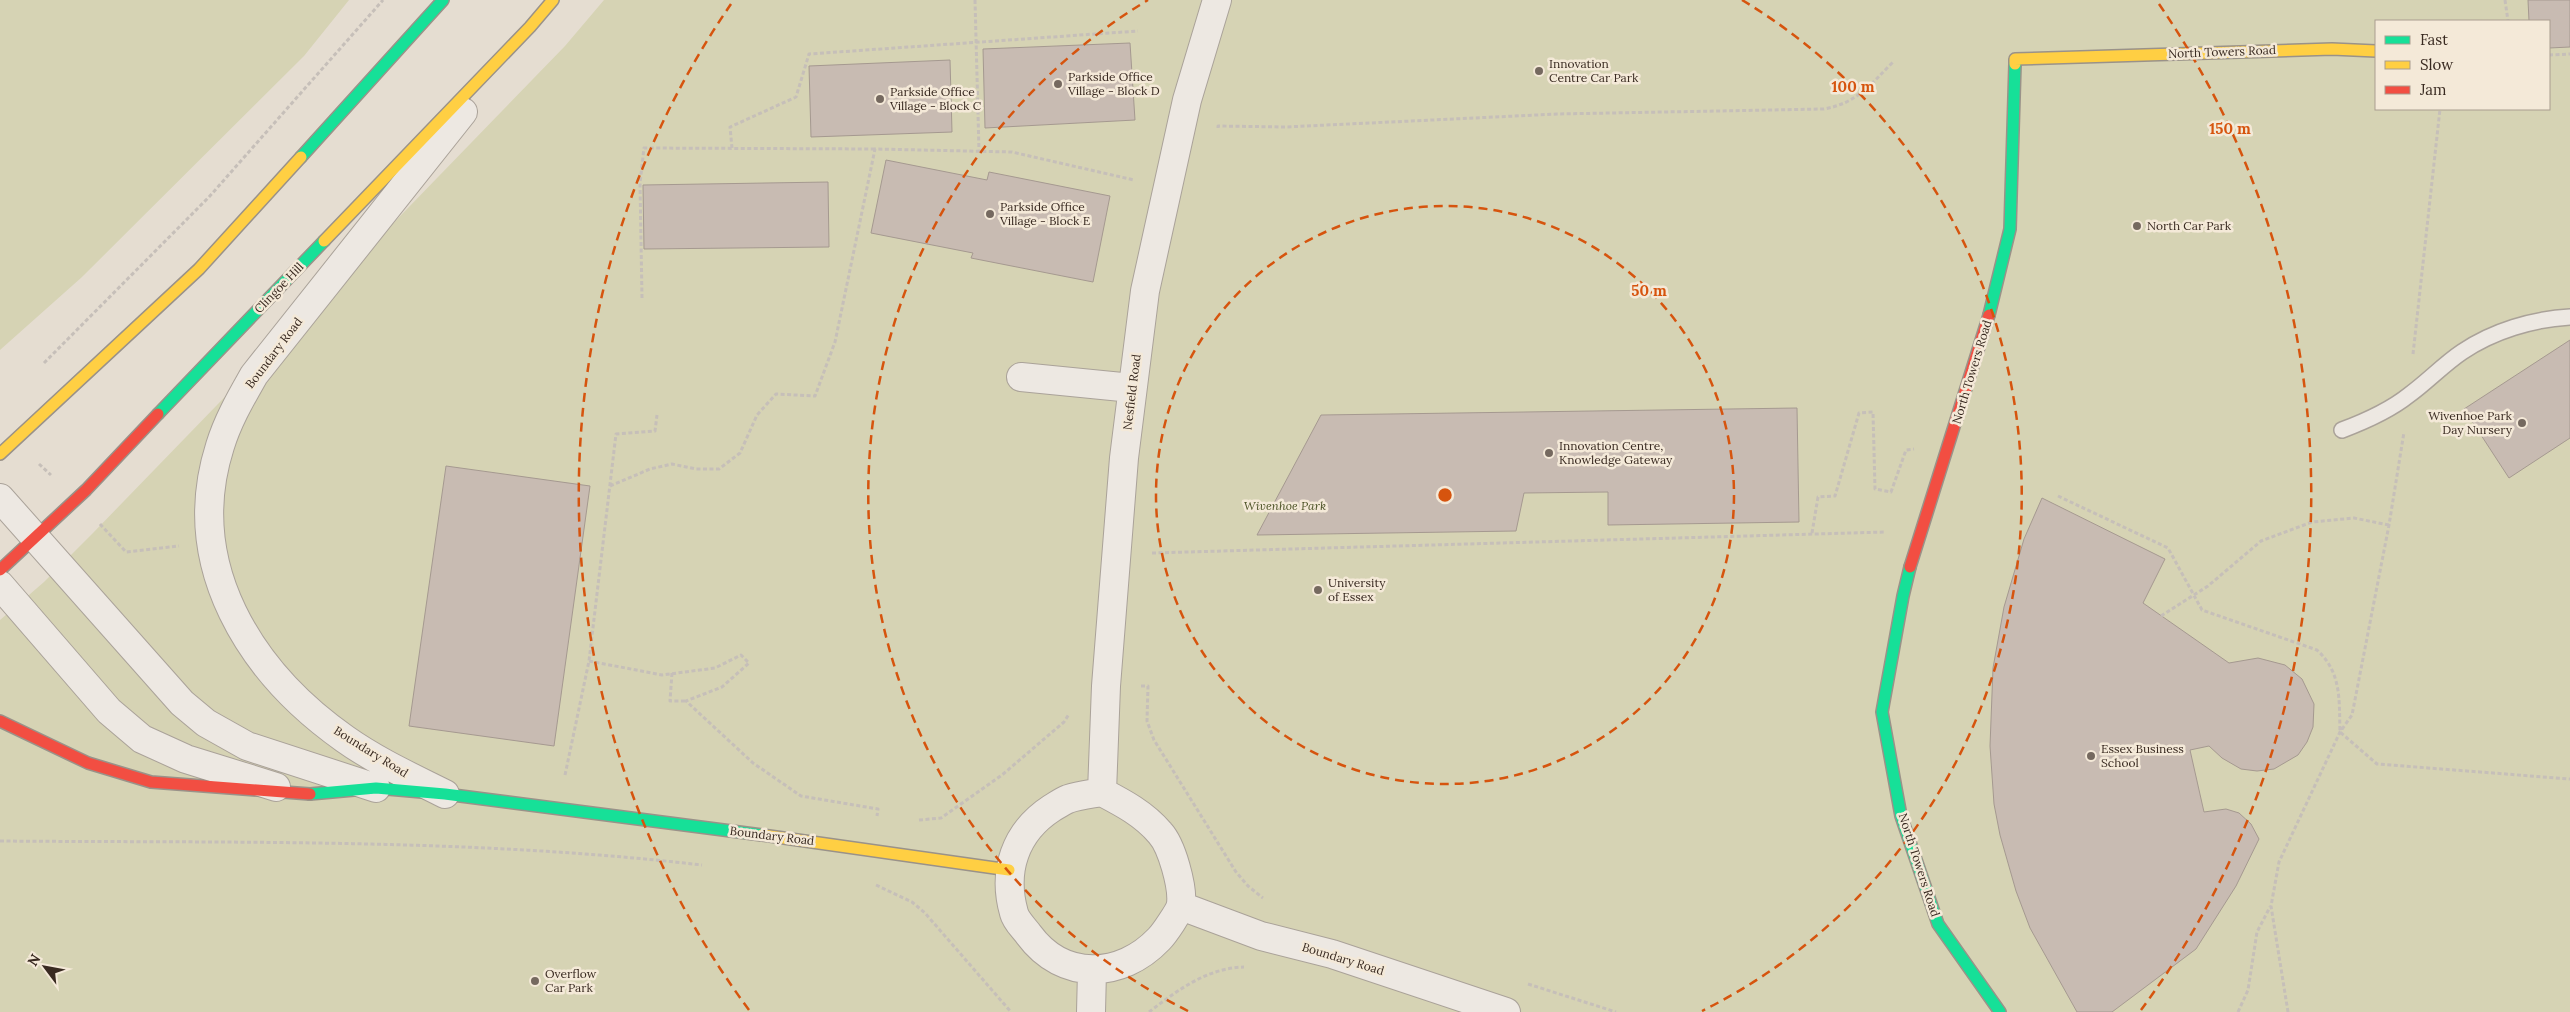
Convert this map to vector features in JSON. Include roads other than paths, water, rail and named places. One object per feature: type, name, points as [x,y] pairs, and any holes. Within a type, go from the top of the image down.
[{"type":"street","points":[[0,454],[199,269],[443,0]]},
{"type":"street","name":"Clingoe Hill","points":[[0,570],[86,490],[553,0]]},
{"type":"street","name":"Nesfield Road","points":[[1102,792],[1106,686],[1132,388],[1145,291],[1166,190],[1190,91],[1217,0]]},
{"type":"street","name":"Boundary Road","points":[[445,794],[389,766],[345,739],[308,709],[269,671],[245,638],[225,594],[210,542],[212,476],[220,446],[233,412],[254,375],[530,26]]},
{"type":"street","name":"North Towers Road","points":[[2000,1012],[1938,924],[1901,816],[1882,712],[1902,596],[1920,531],[1950,445],[1985,333],[2010,229],[2015,59],[2332,49],[2375,51]]},
{"type":"street","points":[[1021,376],[1132,388]]},
{"type":"street","name":"Boundary Road","points":[[0,498],[176,696],[206,723],[247,746],[376,788]]},
{"type":"street","name":"Boundary Road","points":[[0,585],[109,711],[142,739],[186,759],[301,795]]},
{"type":"street","name":"Boundary Road","points":[[0,721],[88,763],[151,782],[301,795],[376,788],[445,794],[882,851],[1009,870]]},
{"type":"street","points":[[1102,792],[1134,808],[1162,834],[1176,869],[1181,906],[1162,936],[1144,954],[1115,967],[1092,971],[1067,965],[1039,949],[1014,914],[1009,870],[1021,837],[1040,816],[1067,799],[1102,792]]},
{"type":"street","name":"Boundary Road","points":[[1181,906],[1261,936],[1332,954],[1506,1012]]},
{"type":"street","points":[[1092,971],[1092,1012]]},
{"type":"lane","points":[[2342,430],[2373,418],[2408,396],[2463,352],[2489,338],[2546,318],[2570,317]]},
{"type":"place","name":"Innovation Centre Car Park","points":[[1539,71]]},
{"type":"place","name":"Parkside Office Village - Block D","points":[[1058,84]]},
{"type":"place","name":"Parkside Office Village - Block C","points":[[880,99]]},
{"type":"place","name":"Parkside Office Village - Block E","points":[[990,214]]},
{"type":"place","name":"North Car Park","points":[[2137,226]]},
{"type":"place","name":"Wivenhoe Park Day Nursery","points":[[2522,423]]},
{"type":"place","name":"Innovation Centre, Knowledge Gateway","points":[[1549,453]]},
{"type":"place","name":"University of Essex","points":[[1318,590]]},
{"type":"place","name":"Essex Business School","points":[[2091,756]]},
{"type":"place","name":"Overflow Car Park","points":[[535,981]]},
{"type":"park label","name":"Wivenhoe Park","points":[[1285,506]]}]
